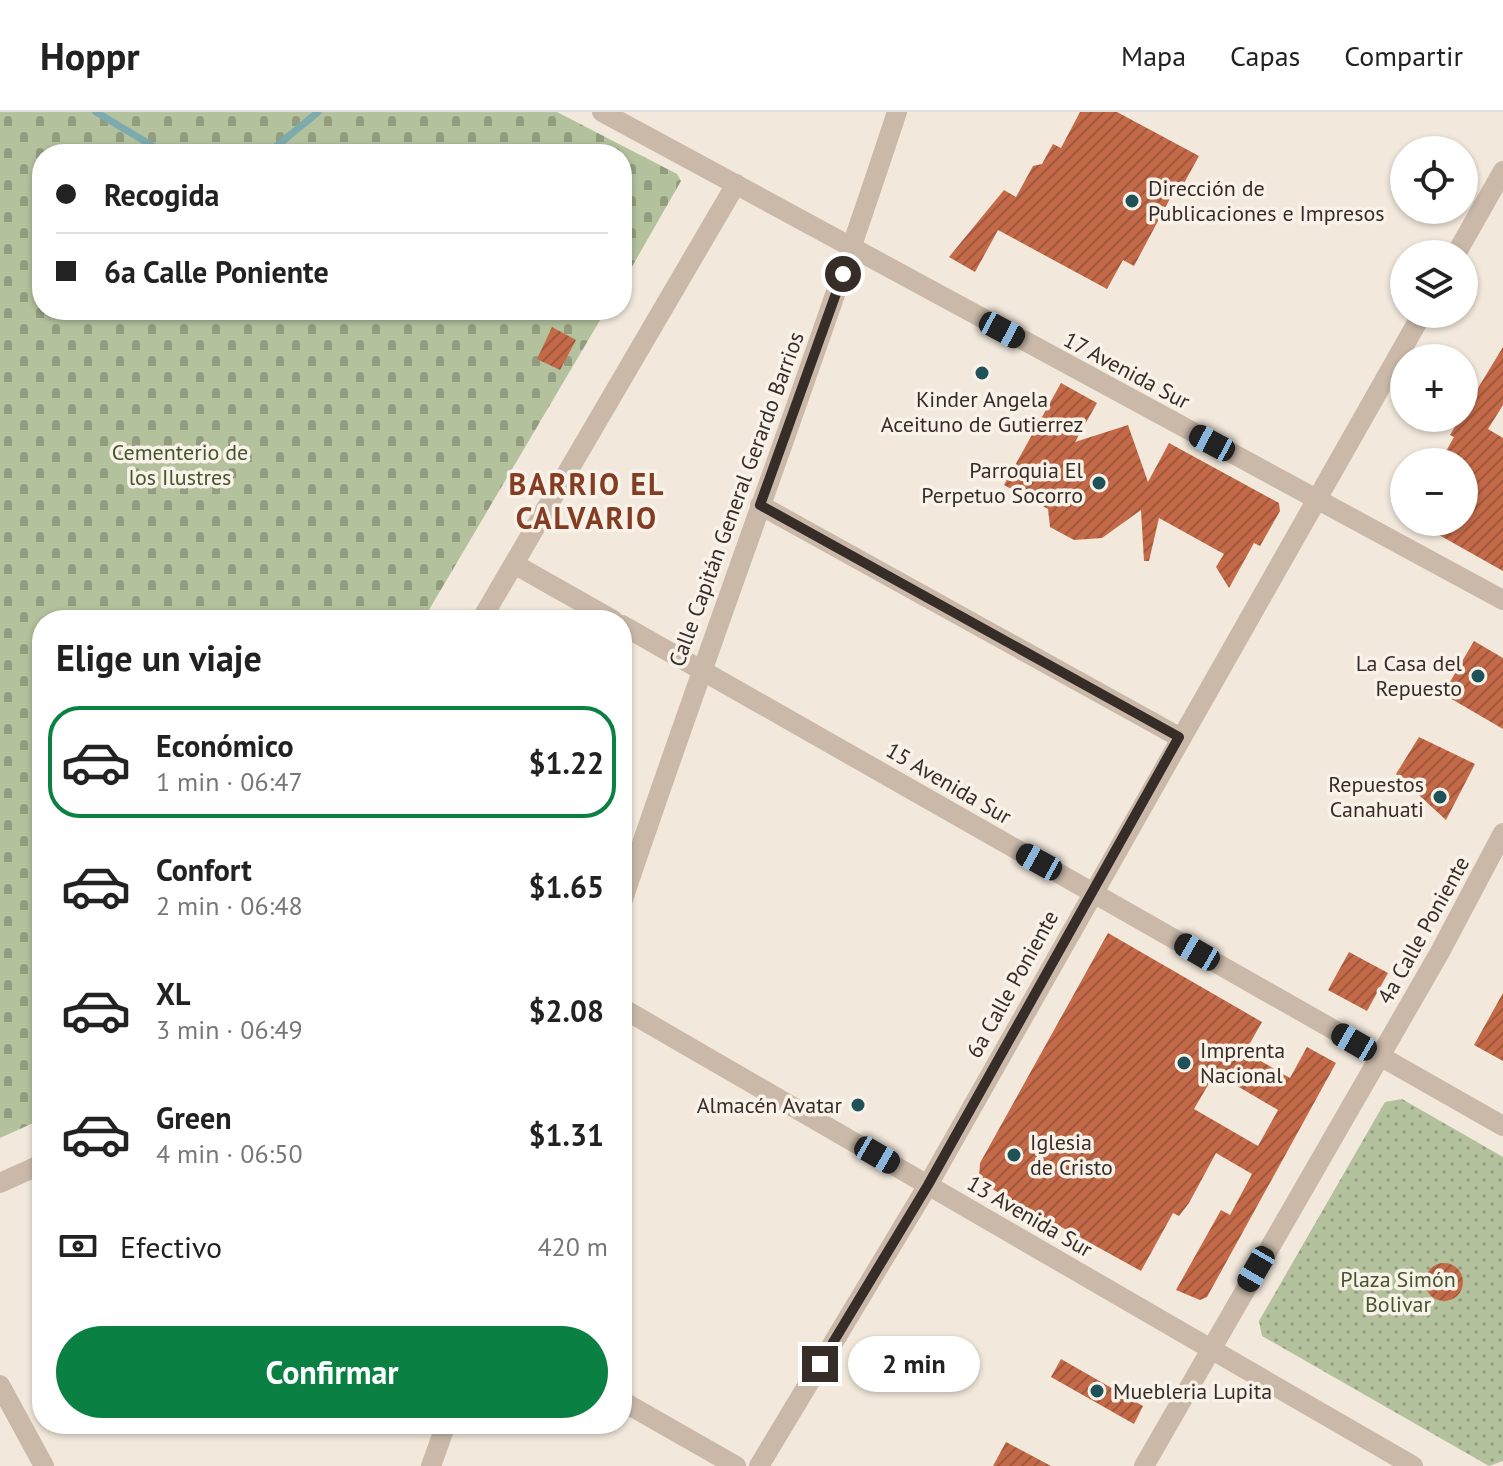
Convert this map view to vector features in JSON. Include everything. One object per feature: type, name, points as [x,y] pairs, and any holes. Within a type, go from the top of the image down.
[{"type":"street","name":"17 Avenida Sur","points":[[602,112],[1503,600]]},
{"type":"street","name":"Calle Capitán General Gerardo Barrios","points":[[632,872],[700,669],[852,249],[897,112]]},
{"type":"street","points":[[1464,240],[1503,171]]},
{"type":"street","points":[[487,610],[736,184]]},
{"type":"street","name":"6a Calle Poniente","points":[[759,1466],[928,1185],[1091,891],[1414,328]]},
{"type":"street","points":[[760,505],[1179,737]]},
{"type":"street","points":[[514,564],[584,610]]},
{"type":"street","name":"15 Avenida Sur","points":[[632,631],[1503,1126]]},
{"type":"street","name":"4a Calle Poniente","points":[[1144,1466],[1381,1057],[1503,833]]},
{"type":"street","name":"13 Avenida Sur","points":[[632,1014],[1413,1466]]},
{"type":"street","points":[[5,1178],[32,1168]]},
{"type":"street","points":[[0,1385],[44,1466]]},
{"type":"street","points":[[632,1407],[736,1466]]},
{"type":"street","points":[[431,1466],[442,1434]]},
{"type":"green space","name":"Cementerio de los Ilustres","points":[[0,112],[557,112],[619,144],[32,144],[32,320],[600,320],[429,610],[32,610],[32,1124],[0,1138]]},
{"type":"green space","name":"Cementerio de los Ilustres","points":[[632,151],[677,174],[681,181],[632,267]]},
{"type":"green space","name":"Plaza Simón Bolivar","points":[[1402,1099],[1503,1157],[1503,1461],[1489,1466],[1262,1336],[1259,1321],[1385,1102]]},
{"type":"building","name":"Dirección de Publicaciones e Impresos","points":[[1080,112],[1117,112],[1199,156],[1178,194],[1174,191],[1134,266],[1123,260],[1107,289],[998,230],[975,272],[949,257],[1004,190],[1016,197],[1033,166],[1042,164],[1053,144],[1061,148]]},
{"type":"building","points":[[552,327],[576,340],[560,370],[537,359]]},
{"type":"building","points":[[1503,347],[1503,405],[1488,429],[1503,438],[1503,571],[1441,536],[1478,536],[1478,448],[1448,448],[1454,437],[1450,435],[1452,432],[1478,432],[1478,388]]},
{"type":"building","points":[[1061,383],[1097,403],[1075,442],[1128,425],[1148,482],[1169,443],[1279,503],[1280,511],[1260,546],[1254,543],[1229,588],[1216,567],[1224,554],[1159,518],[1149,561],[1144,561],[1141,510],[1102,538],[1074,540],[1050,527],[1048,509],[1004,485]]},
{"type":"building","name":"La Casa del Repuesto","points":[[1474,641],[1503,658],[1503,729],[1443,694]]},
{"type":"building","name":"Repuestos Canahuati","points":[[1419,737],[1475,764],[1446,820],[1396,774]]},
{"type":"building","points":[[1108,933],[1262,1022],[1245,1052],[1290,1078],[1307,1047],[1336,1063],[1207,1297],[1200,1300],[1176,1290],[1221,1210],[1230,1215],[1252,1174],[1216,1153],[1189,1203],[1179,1216],[1173,1213],[1141,1271],[985,1185],[979,1178],[980,1163]],"holes":[[[1215,1073],[1278,1110],[1258,1146],[1194,1109]]]},
{"type":"building","points":[[1349,952],[1388,973],[1367,1011],[1328,990]]},
{"type":"building","points":[[1503,993],[1503,1061],[1474,1045]]},
{"type":"building","points":[[1444,1263],[1457,1269],[1463,1282],[1457,1295],[1444,1301],[1431,1295],[1425,1282],[1431,1269]]},
{"type":"building","name":"Muebleria Lupita","points":[[1061,1359],[1143,1406],[1134,1424],[1051,1377]]},
{"type":"building","points":[[1006,1442],[1051,1466],[993,1466]]},
{"type":"waterway","points":[[96,112],[149,144]]},
{"type":"waterway","points":[[279,144],[318,112]]},
{"type":"place","name":"Dirección de Publicaciones e Impresos","points":[[1132,201]]},
{"type":"place","name":"Kinder Angela Aceituno de Gutierrez","points":[[982,373]]},
{"type":"place","name":"Parroquia El Perpetuo Socorro","points":[[1099,483]]},
{"type":"place","name":"La Casa del Repuesto","points":[[1478,676]]},
{"type":"place","name":"Repuestos Canahuati","points":[[1440,797]]},
{"type":"place","name":"Imprenta Nacional","points":[[1184,1063]]},
{"type":"place","name":"Almacén Avatar","points":[[858,1105]]},
{"type":"place","name":"Iglesia de Cristo","points":[[1014,1155]]},
{"type":"place","name":"Muebleria Lupita","points":[[1097,1391]]},
{"type":"district","name":"BARRIO EL CALVARIO","points":[[587,502]]},
{"type":"route","points":[[820,1364],[928,1185],[1179,737],[760,505],[843,274]]}]
